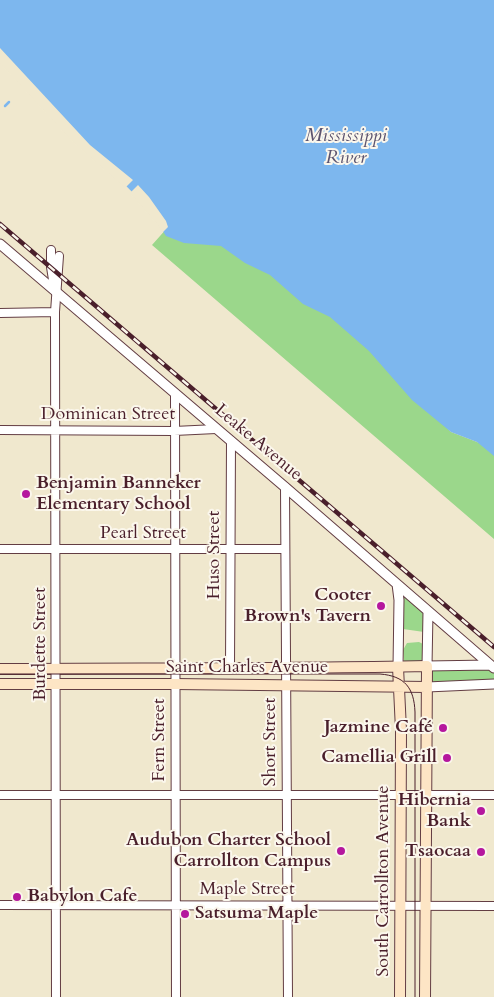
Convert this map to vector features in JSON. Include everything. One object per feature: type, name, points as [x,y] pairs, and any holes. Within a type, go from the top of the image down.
[{"type":"main road","name":"Saint Charles Avenue","points":[[0,669],[286,669],[427,666]]},
{"type":"main road","points":[[425,997],[427,666]]},
{"type":"main road","name":"South Carrollton Avenue","points":[[398,667],[401,730],[400,997]]},
{"type":"main road","name":"Saint Charles Avenue","points":[[0,684],[427,686]]},
{"type":"street","name":"Leake Avenue","points":[[0,244],[492,666]]},
{"type":"street","points":[[51,250],[51,267],[56,291]]},
{"type":"street","points":[[56,291],[59,256]]},
{"type":"street","name":"Burdette Street","points":[[56,291],[56,997]]},
{"type":"street","points":[[0,313],[55,312]]},
{"type":"street","name":"Fern Street","points":[[175,394],[176,997]]},
{"type":"street","name":"Dominican Street","points":[[0,430],[174,431],[216,429]]},
{"type":"street","name":"Huso Street","points":[[230,668],[231,441]]},
{"type":"street","name":"Short Street","points":[[285,487],[288,997]]},
{"type":"street","name":"Pearl Street","points":[[0,549],[285,549]]},
{"type":"street","name":"South Carrollton Avenue","points":[[397,584],[399,600],[398,667]]},
{"type":"street","points":[[427,666],[428,612]]},
{"type":"street","name":"Saint Charles Avenue","points":[[427,666],[492,666]]},
{"type":"street","name":"Saint Charles Avenue","points":[[427,686],[494,684]]},
{"type":"street","points":[[0,795],[494,794]]},
{"type":"street","name":"Maple Street","points":[[0,905],[494,906]]},
{"type":"green space","points":[[168,227],[219,232],[339,320],[451,432],[494,451],[494,539],[152,245]]},
{"type":"green space","points":[[402,596],[409,599],[424,612],[424,632],[403,629]]},
{"type":"green space","points":[[419,642],[423,644],[423,661],[404,661],[403,650],[407,643]]},
{"type":"green space","points":[[486,666],[494,673],[494,681],[433,684],[430,682],[430,668]]},
{"type":"water","name":"Mississippi River","points":[[0,0],[494,0],[494,456],[477,442],[451,432],[412,400],[369,351],[330,317],[303,304],[270,275],[245,263],[221,246],[184,243],[166,236],[147,207],[0,59]]},
{"type":"pier","points":[[0,48],[90,145],[133,180],[125,188],[70,139],[0,63]]},
{"type":"pier","points":[[138,185],[166,221],[168,227],[162,233],[158,225],[130,193]]},
{"type":"waterway","points":[[5,106],[9,102]]},
{"type":"tram line","points":[[0,674],[380,674],[396,677],[402,681],[413,696],[415,712],[415,997]]},
{"type":"railway","points":[[0,224],[494,647]]},
{"type":"place","name":"Benjamin Banneker Elementary School","points":[[26,494]]},
{"type":"place","name":"Cooter Brown's Tavern","points":[[381,606]]},
{"type":"place","name":"Jazmine Café","points":[[443,728]]},
{"type":"place","name":"Camellia Grill","points":[[447,758]]},
{"type":"place","name":"Hibernia Bank","points":[[481,811]]},
{"type":"place","name":"Audubon Charter School Carrollton Campus","points":[[341,851]]},
{"type":"place","name":"Tsaocaa","points":[[481,852]]},
{"type":"place","name":"Babylon Cafe","points":[[17,897]]},
{"type":"place","name":"Satsuma Maple","points":[[185,914]]}]
